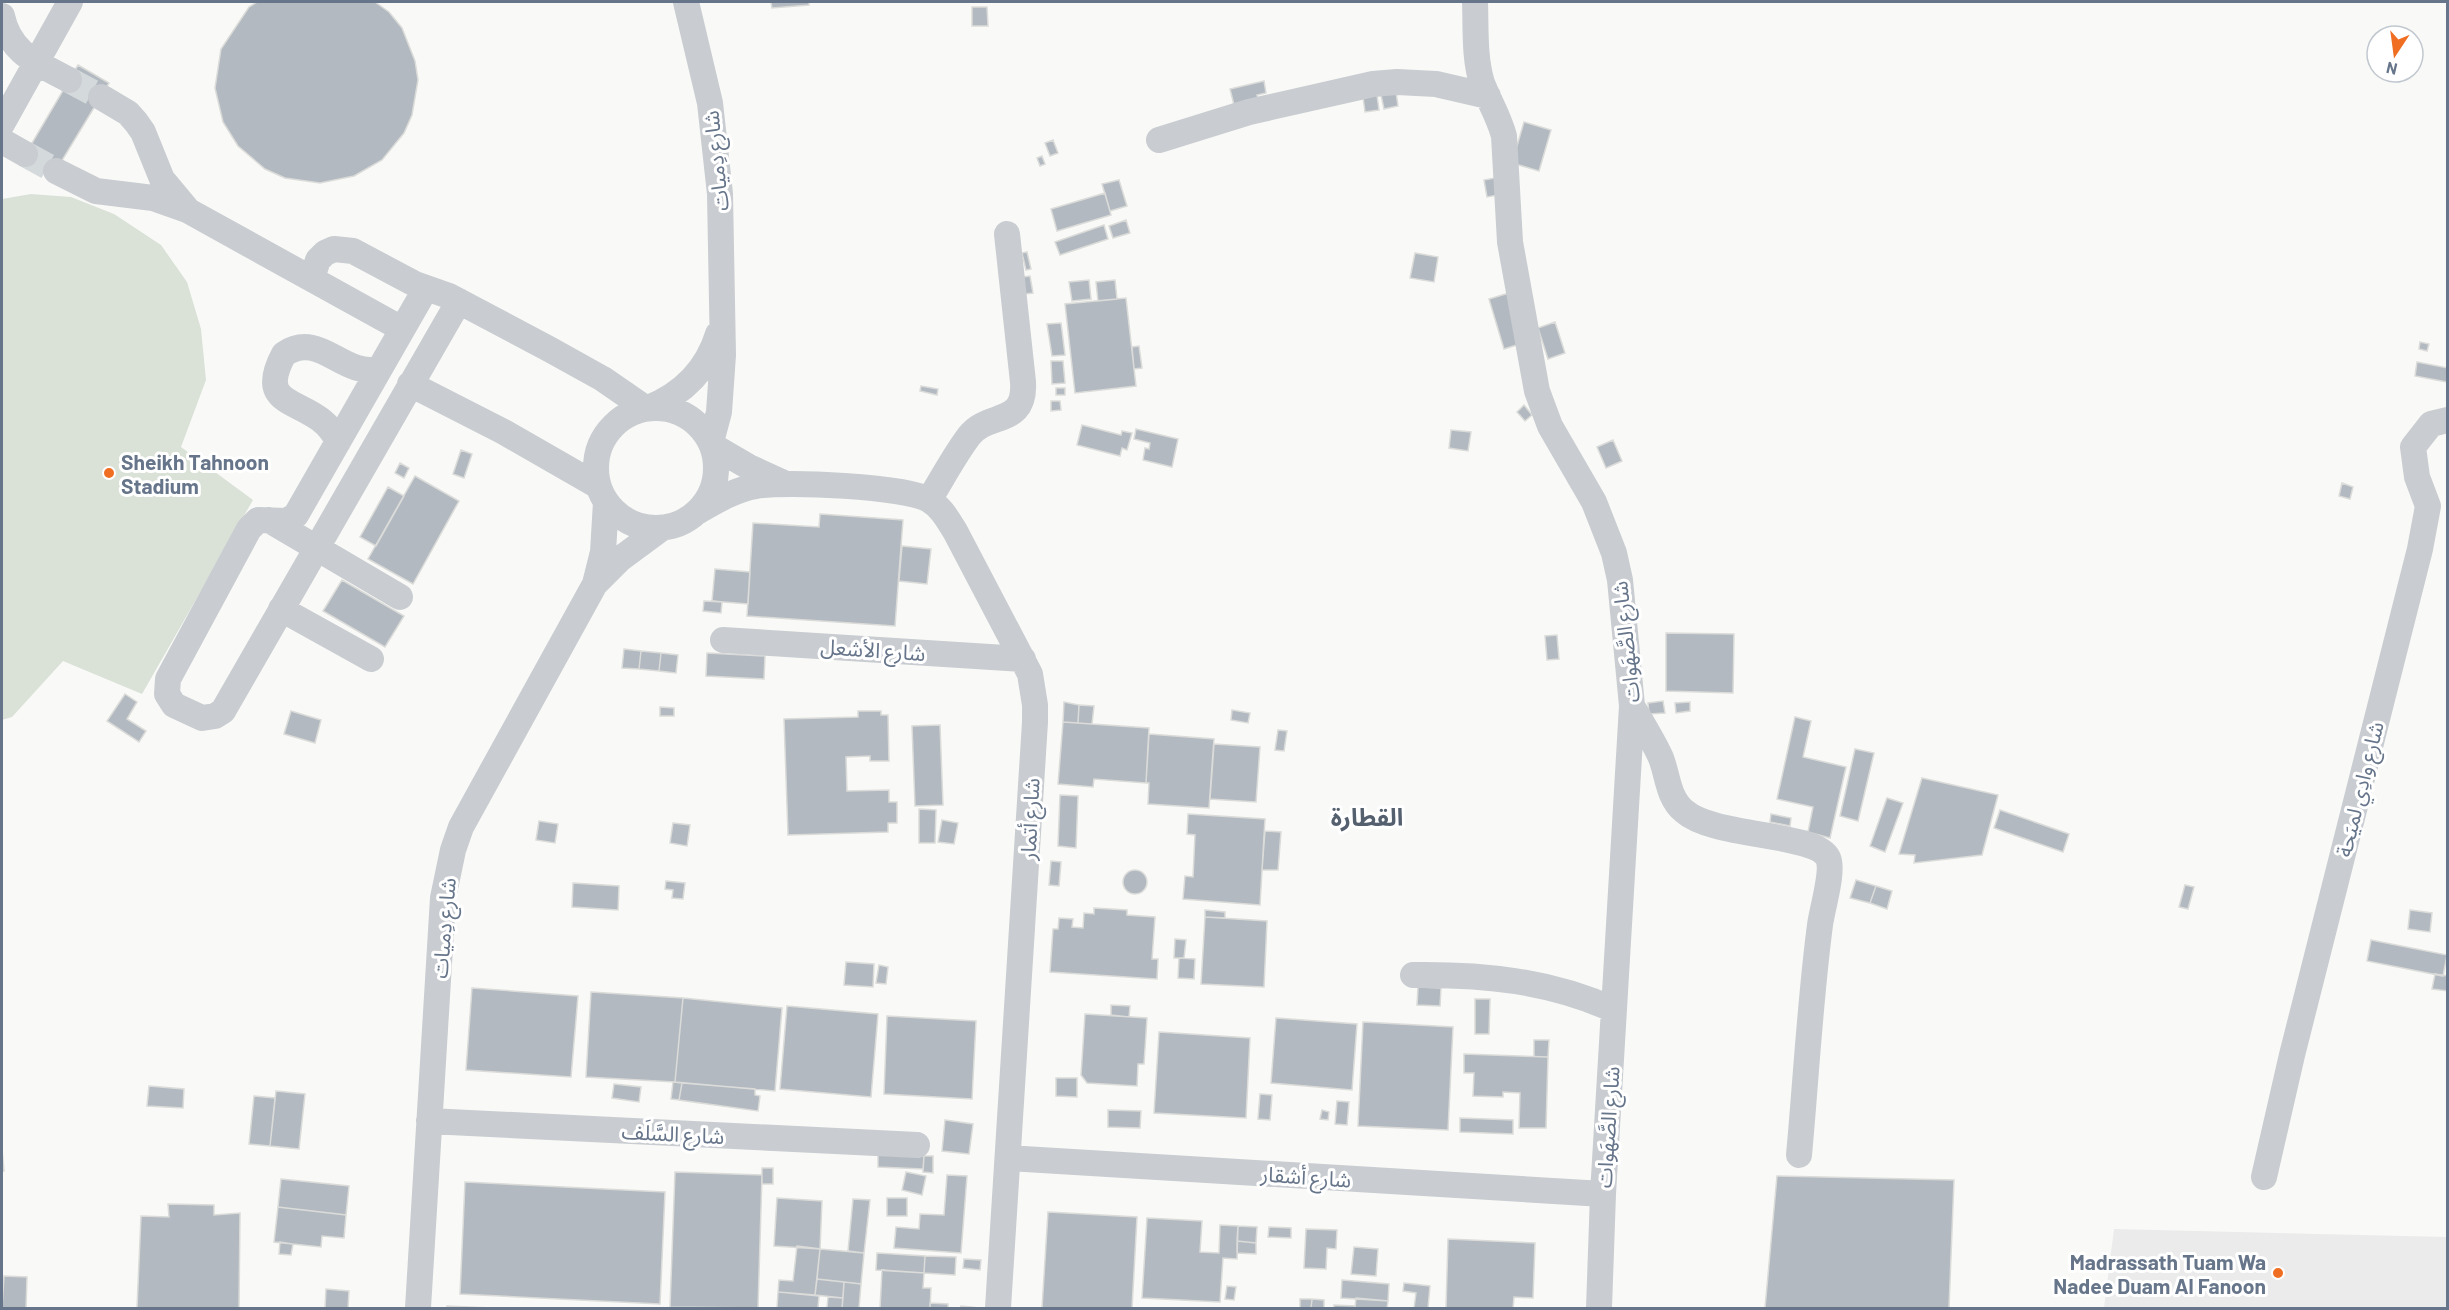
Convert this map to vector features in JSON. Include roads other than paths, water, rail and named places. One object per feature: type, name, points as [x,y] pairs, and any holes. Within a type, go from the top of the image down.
[{"type":"street","points":[[2,124],[70,2]]},
{"type":"street","name":"شارع دِميات","points":[[687,2],[710,103],[720,194],[723,355],[718,412],[712,444]]},
{"type":"street","name":"شارع الصَّهَوات","points":[[1475,2],[1478,65],[1504,136],[1510,242],[1537,391],[1550,426],[1594,502],[1614,553],[1620,580],[1632,706],[1603,1194],[1599,1308]]},
{"type":"street","points":[[2,16],[18,61],[16,79],[2,100]]},
{"type":"street","points":[[13,43],[19,51],[35,62],[69,80]]},
{"type":"street","points":[[1159,140],[1249,112],[1373,84],[1397,82],[1437,84],[1488,96]]},
{"type":"street","points":[[100,97],[128,113],[143,132],[162,179],[187,210]]},
{"type":"street","points":[[2,141],[25,154]]},
{"type":"street","points":[[117,193],[126,188],[141,173],[145,164],[148,143]]},
{"type":"street","points":[[56,171],[86,188],[153,198],[187,210],[402,329]]},
{"type":"street","points":[[929,500],[970,435],[988,423],[1008,417],[1021,402],[1023,382],[1008,234]]},
{"type":"street","points":[[312,278],[318,260],[334,249],[353,250],[426,288],[459,301],[603,379],[646,408]]},
{"type":"street","points":[[426,288],[296,514],[287,521],[258,520],[249,530],[168,679],[166,686],[174,705],[202,718],[215,716],[223,711],[459,301]]},
{"type":"street","name":"شارع دِميات","points":[[646,408],[666,400],[696,376],[708,360],[722,322]]},
{"type":"street","points":[[338,442],[330,428],[319,417],[285,401],[276,392],[273,378],[284,354],[298,348],[314,348],[329,353],[357,370],[379,369]]},
{"type":"street","points":[[410,384],[504,432],[602,494],[621,517],[641,526],[662,528],[675,525],[697,512],[708,498],[715,482],[717,464],[712,444],[700,426],[685,415],[667,408],[646,408],[628,414],[614,423],[603,437],[597,453],[595,470],[602,494]]},
{"type":"street","name":"شارع وادِي لميَحة","points":[[2264,1177],[2295,1043],[2420,549],[2428,506],[2417,477],[2413,447],[2431,424],[2448,420]]},
{"type":"street","name":"شارع أتمار","points":[[712,444],[749,467],[788,484]]},
{"type":"street","name":"شارع أتمار","points":[[697,512],[740,490],[755,486],[788,484],[910,492],[929,500],[945,514],[955,531],[1023,659],[1032,681],[1035,705],[998,1308]]},
{"type":"street","name":"شارع دِميات","points":[[418,1308],[443,898],[453,850],[462,827],[595,584],[603,552],[602,494]]},
{"type":"street","points":[[268,519],[400,597]]},
{"type":"street","name":"شارع دِميات","points":[[595,584],[626,554],[662,528]]},
{"type":"street","points":[[281,609],[371,659]]},
{"type":"street","name":"شارع الأشعل","points":[[723,640],[1023,659]]},
{"type":"street","points":[[1632,706],[1661,758],[1674,798],[1683,811],[1695,820],[1709,825],[1806,843],[1823,851],[1828,858],[1829,873],[1817,948],[1799,1155]]},
{"type":"street","points":[[1413,975],[1485,977],[1529,983],[1569,991],[1614,1010]]},
{"type":"street","name":"شارع السَّلَف","points":[[429,1120],[917,1145]]},
{"type":"street","name":"شارع أشقار","points":[[1009,1158],[1603,1194]]},
{"type":"tunnel","points":[[69,80],[101,97]]},
{"type":"tunnel","points":[[25,154],[56,171]]},
{"type":"place","name":"Sheikh Tahnoon Stadium","points":[[109,473]]},
{"type":"place","name":"Madrassath Tuam Wa Nadee Duam Al Fanoon","points":[[2278,1273]]},
{"type":"district","name":"القطارة","points":[[1367,816]]}]
